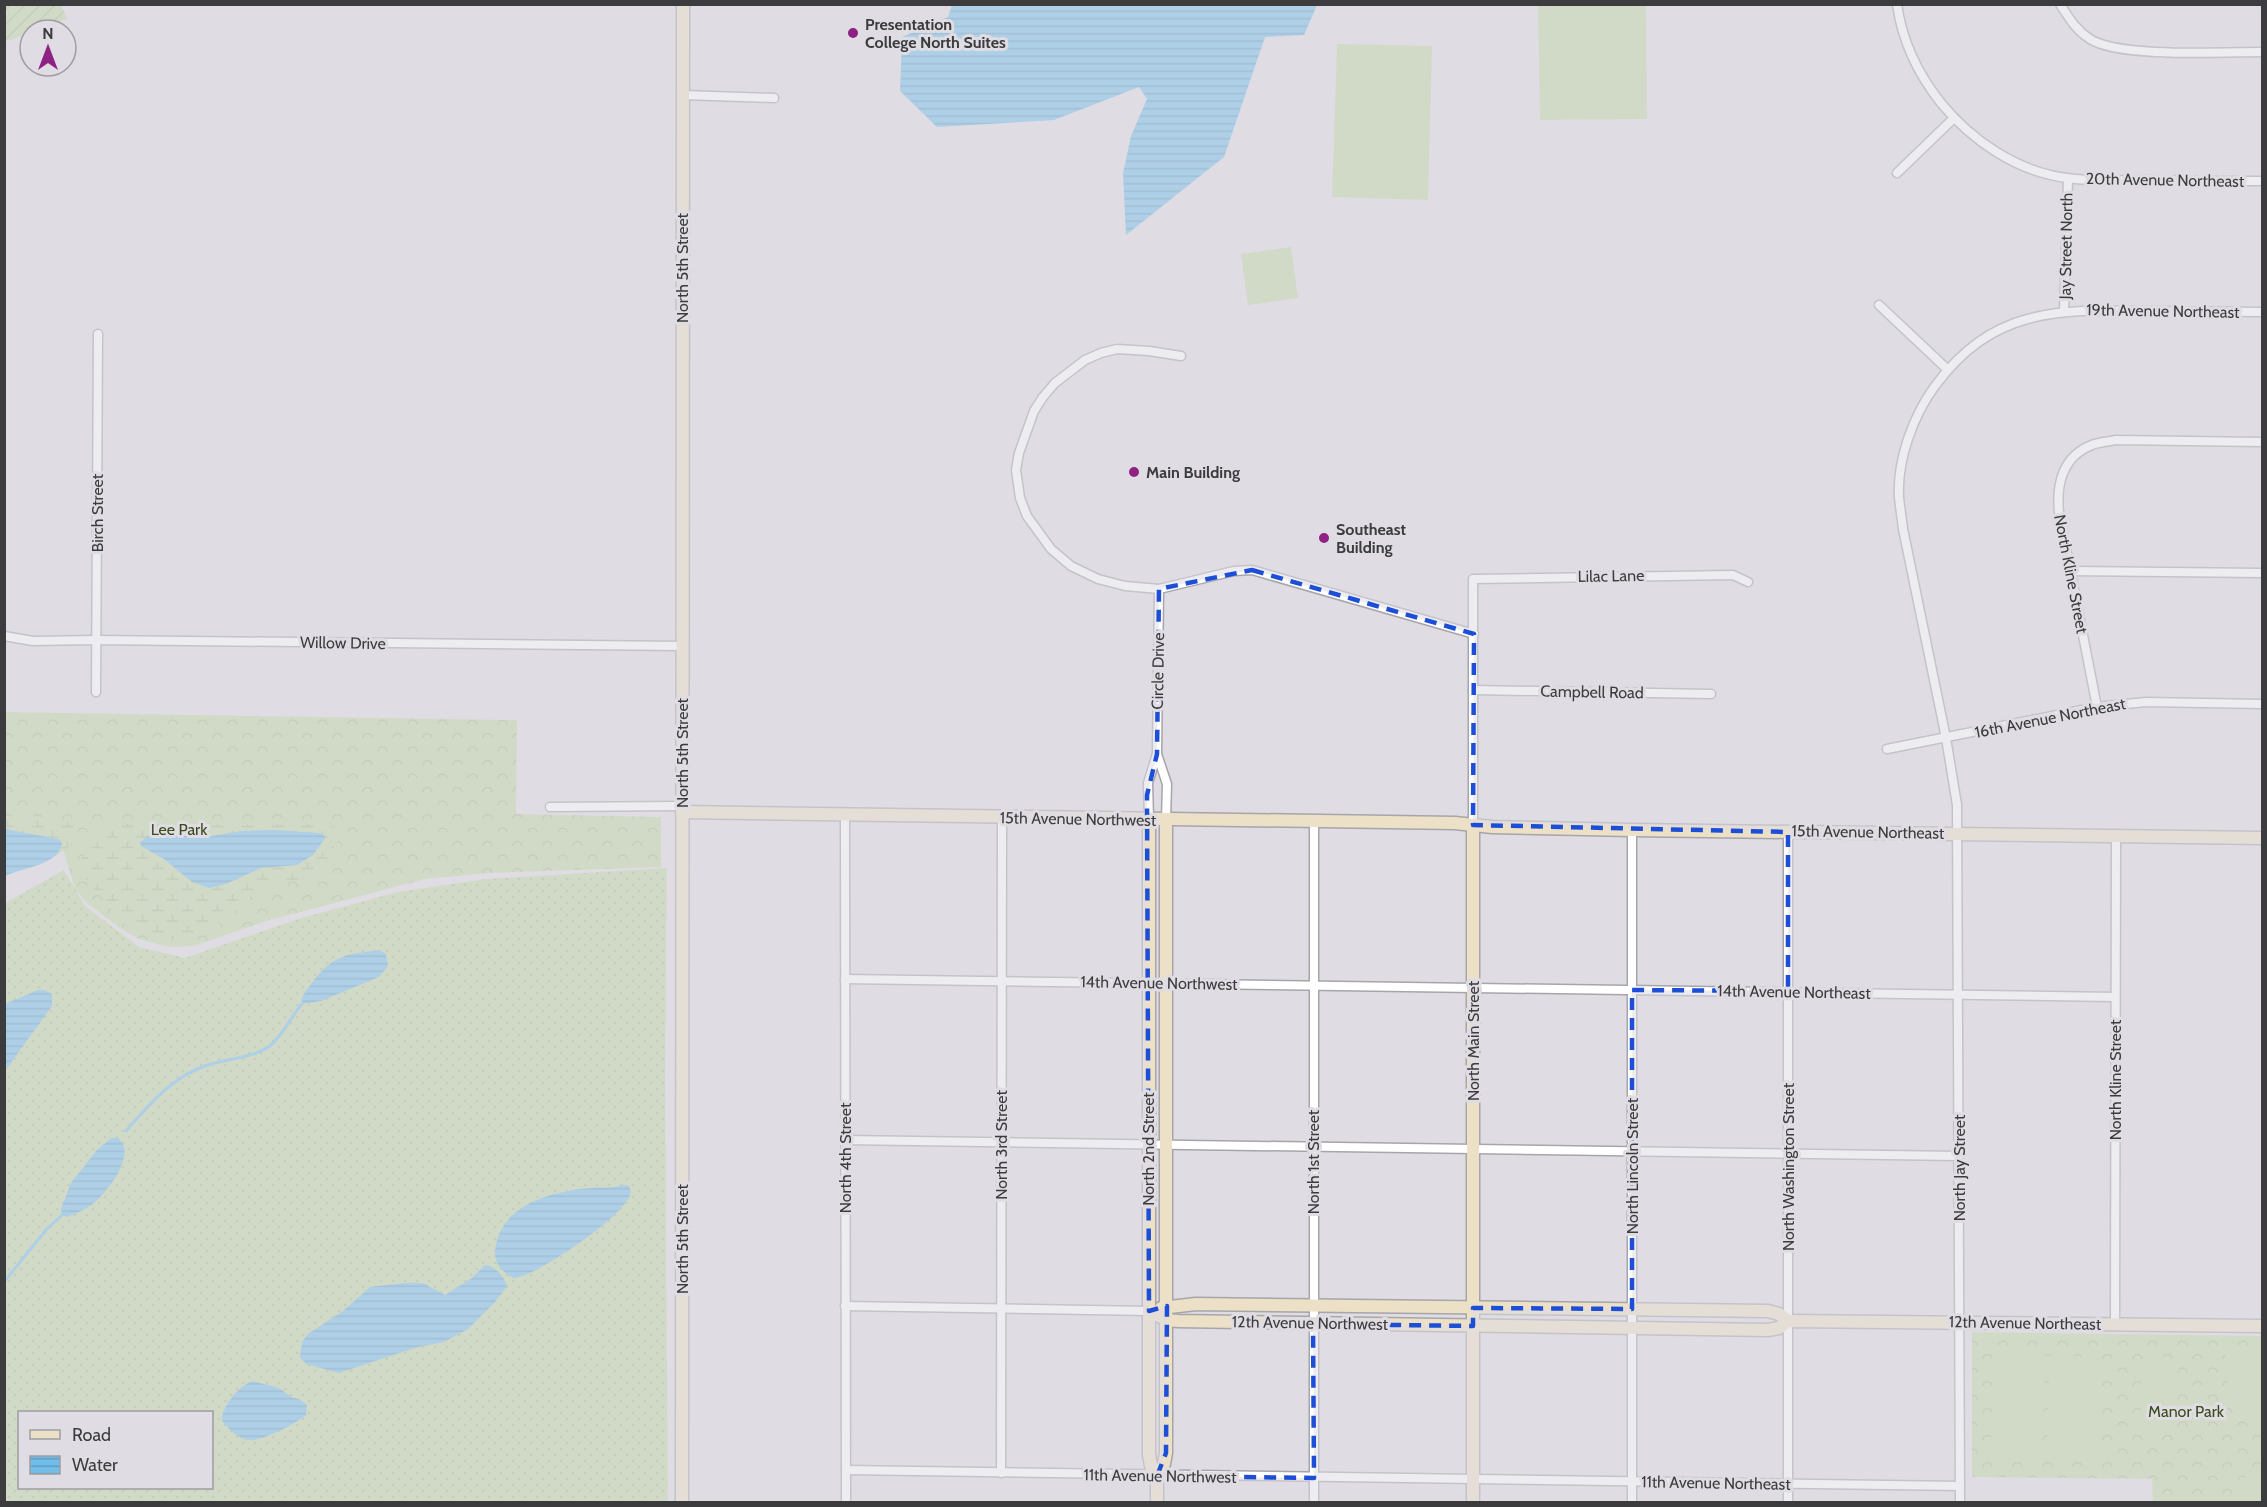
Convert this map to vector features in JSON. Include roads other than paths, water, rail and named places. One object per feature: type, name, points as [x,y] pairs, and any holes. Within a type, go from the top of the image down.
[{"type":"street","name":"North 5th Street","points":[[682,1503],[683,4]]},
{"type":"street","name":"Jay Street North","points":[[1898,4],[1902,31],[1911,55],[1930,89],[1954,118],[1975,137],[2001,155],[2031,169],[2068,178],[2064,311],[2001,328],[1986,336],[1961,356],[1947,369],[1929,394],[1914,425],[1904,457],[1899,498],[1903,529],[1946,738],[1958,805],[1959,833]]},
{"type":"street","points":[[2060,4],[2082,34],[2113,48],[2136,51],[2262,52]]},
{"type":"street","points":[[683,95],[774,98]]},
{"type":"street","points":[[1897,173],[1954,118]]},
{"type":"street","name":"20th Avenue Northeast","points":[[2068,178],[2262,181]]},
{"type":"street","points":[[1879,305],[1947,369]]},
{"type":"street","name":"19th Avenue Northeast","points":[[2064,311],[2262,312]]},
{"type":"street","name":"Birch Street","points":[[96,692],[98,334]]},
{"type":"street","points":[[1181,356],[1117,349],[1101,353],[1072,369],[1043,397],[1034,411],[1019,453],[1016,470],[1017,487],[1027,516],[1051,549],[1071,566],[1125,586],[1159,589],[1234,571],[1252,570],[1474,634]]},
{"type":"street","name":"North Kline Street","points":[[2097,706],[2059,512],[2058,487],[2064,470],[2084,449],[2093,444],[2115,440],[2262,442]]},
{"type":"street","points":[[2070,571],[2262,573]]},
{"type":"street","name":"Lilac Lane","points":[[1473,579],[1733,575],[1748,582]]},
{"type":"street","name":"North Main Street","points":[[1473,579],[1473,1503]]},
{"type":"street","name":"Circle Drive","points":[[1149,820],[1148,783],[1157,754],[1159,589]]},
{"type":"street","name":"Willow Drive","points":[[4,636],[33,641],[682,646]]},
{"type":"street","name":"Campbell Road","points":[[1473,690],[1712,694]]},
{"type":"street","name":"16th Avenue Northeast","points":[[1946,738],[2097,706],[2146,702],[2262,704]]},
{"type":"street","points":[[1887,749],[1946,738]]},
{"type":"street","name":"Circle Drive","points":[[1157,754],[1167,784],[1166,820]]},
{"type":"street","name":"15th Avenue Northwest","points":[[550,807],[1002,818],[1473,825]]},
{"type":"street","name":"North 4th Street","points":[[845,814],[846,1503]]},
{"type":"street","name":"North 3rd Street","points":[[1001,1473],[1002,818]]},
{"type":"street","name":"North 2nd Street","points":[[1149,820],[1149,1455],[1151,1466],[1157,1476]]},
{"type":"street","name":"North 2nd Street","points":[[1157,1503],[1157,1476],[1164,1464],[1166,1453],[1166,820]]},
{"type":"street","name":"North 1st Street","points":[[1314,822],[1314,1503]]},
{"type":"street","name":"15th Avenue Northeast","points":[[1473,825],[1632,830],[2262,838]]},
{"type":"street","name":"North Lincoln Street","points":[[1632,830],[1632,1503]]},
{"type":"street","name":"North Washington Street","points":[[1788,832],[1788,1503]]},
{"type":"street","name":"North Jay Street","points":[[1959,833],[1960,1503]]},
{"type":"street","name":"North Kline Street","points":[[2115,1325],[2116,836]]},
{"type":"street","name":"14th Avenue Northwest","points":[[845,980],[1473,988]]},
{"type":"street","name":"14th Avenue Northeast","points":[[1473,988],[2115,997]]},
{"type":"street","points":[[844,1140],[1959,1156]]},
{"type":"street","name":"12th Avenue Northwest","points":[[845,1306],[1149,1311],[1167,1306],[1196,1304],[1473,1308]]},
{"type":"street","name":"12th Avenue Northeast","points":[[1473,1308],[1768,1311],[1779,1314],[1788,1321],[2262,1326]]},
{"type":"street","name":"12th Avenue Northwest","points":[[1149,1311],[1167,1320],[1473,1326]]},
{"type":"street","name":"12th Avenue Northeast","points":[[1473,1326],[1768,1330],[1779,1328],[1788,1321]]},
{"type":"street","name":"11th Avenue Northwest","points":[[846,1470],[1473,1480]]},
{"type":"street","name":"11th Avenue Northeast","points":[[1473,1480],[1960,1486]]},
{"type":"water","points":[[952,4],[1317,5],[1304,35],[1265,37],[1224,157],[1126,235],[1123,173],[1131,136],[1147,99],[1139,87],[1054,120],[937,127],[900,91],[902,37],[948,17]]},
{"type":"water","points":[[5,829],[58,839],[62,842],[60,850],[48,861],[5,876]]},
{"type":"water","points":[[275,830],[320,833],[326,837],[313,855],[297,865],[261,868],[226,884],[209,888],[192,882],[164,859],[141,846],[140,842],[148,836],[211,836],[241,831]]},
{"type":"water","points":[[380,950],[386,954],[388,966],[379,977],[321,1001],[302,1004],[306,991],[319,974],[333,962],[349,955]]},
{"type":"water","points":[[38,990],[52,994],[52,1006],[5,1071],[5,1004]]},
{"type":"water","points":[[111,1138],[118,1138],[125,1152],[114,1179],[90,1206],[67,1217],[62,1215],[61,1209],[71,1183],[97,1150]]},
{"type":"water","points":[[629,1186],[631,1190],[624,1205],[596,1230],[559,1257],[541,1268],[514,1278],[504,1272],[499,1265],[495,1258],[498,1237],[505,1223],[516,1212],[544,1197],[576,1190]]},
{"type":"water","points":[[485,1265],[499,1272],[507,1286],[495,1302],[468,1329],[444,1342],[418,1347],[339,1373],[306,1364],[300,1357],[302,1342],[308,1334],[343,1311],[370,1287],[423,1283],[445,1295],[472,1278]]},
{"type":"water","points":[[252,1381],[279,1388],[291,1397],[299,1399],[307,1405],[306,1415],[287,1427],[262,1438],[249,1440],[237,1436],[222,1421],[222,1415],[232,1398],[242,1387]]},
{"type":"waterway","points":[[126,1131],[143,1111],[182,1077],[213,1063],[248,1056],[271,1045],[302,1004]]},
{"type":"waterway","points":[[4,1282],[46,1230],[62,1215]]},
{"type":"place","name":"Presentation College North Suites","points":[[853,33]]},
{"type":"place","name":"Main Building","points":[[1134,472]]},
{"type":"place","name":"Southeast Building","points":[[1324,538]]},
{"type":"park label","name":"Lee Park","points":[[179,829]]},
{"type":"park label","name":"Manor Park","points":[[2186,1411]]}]
